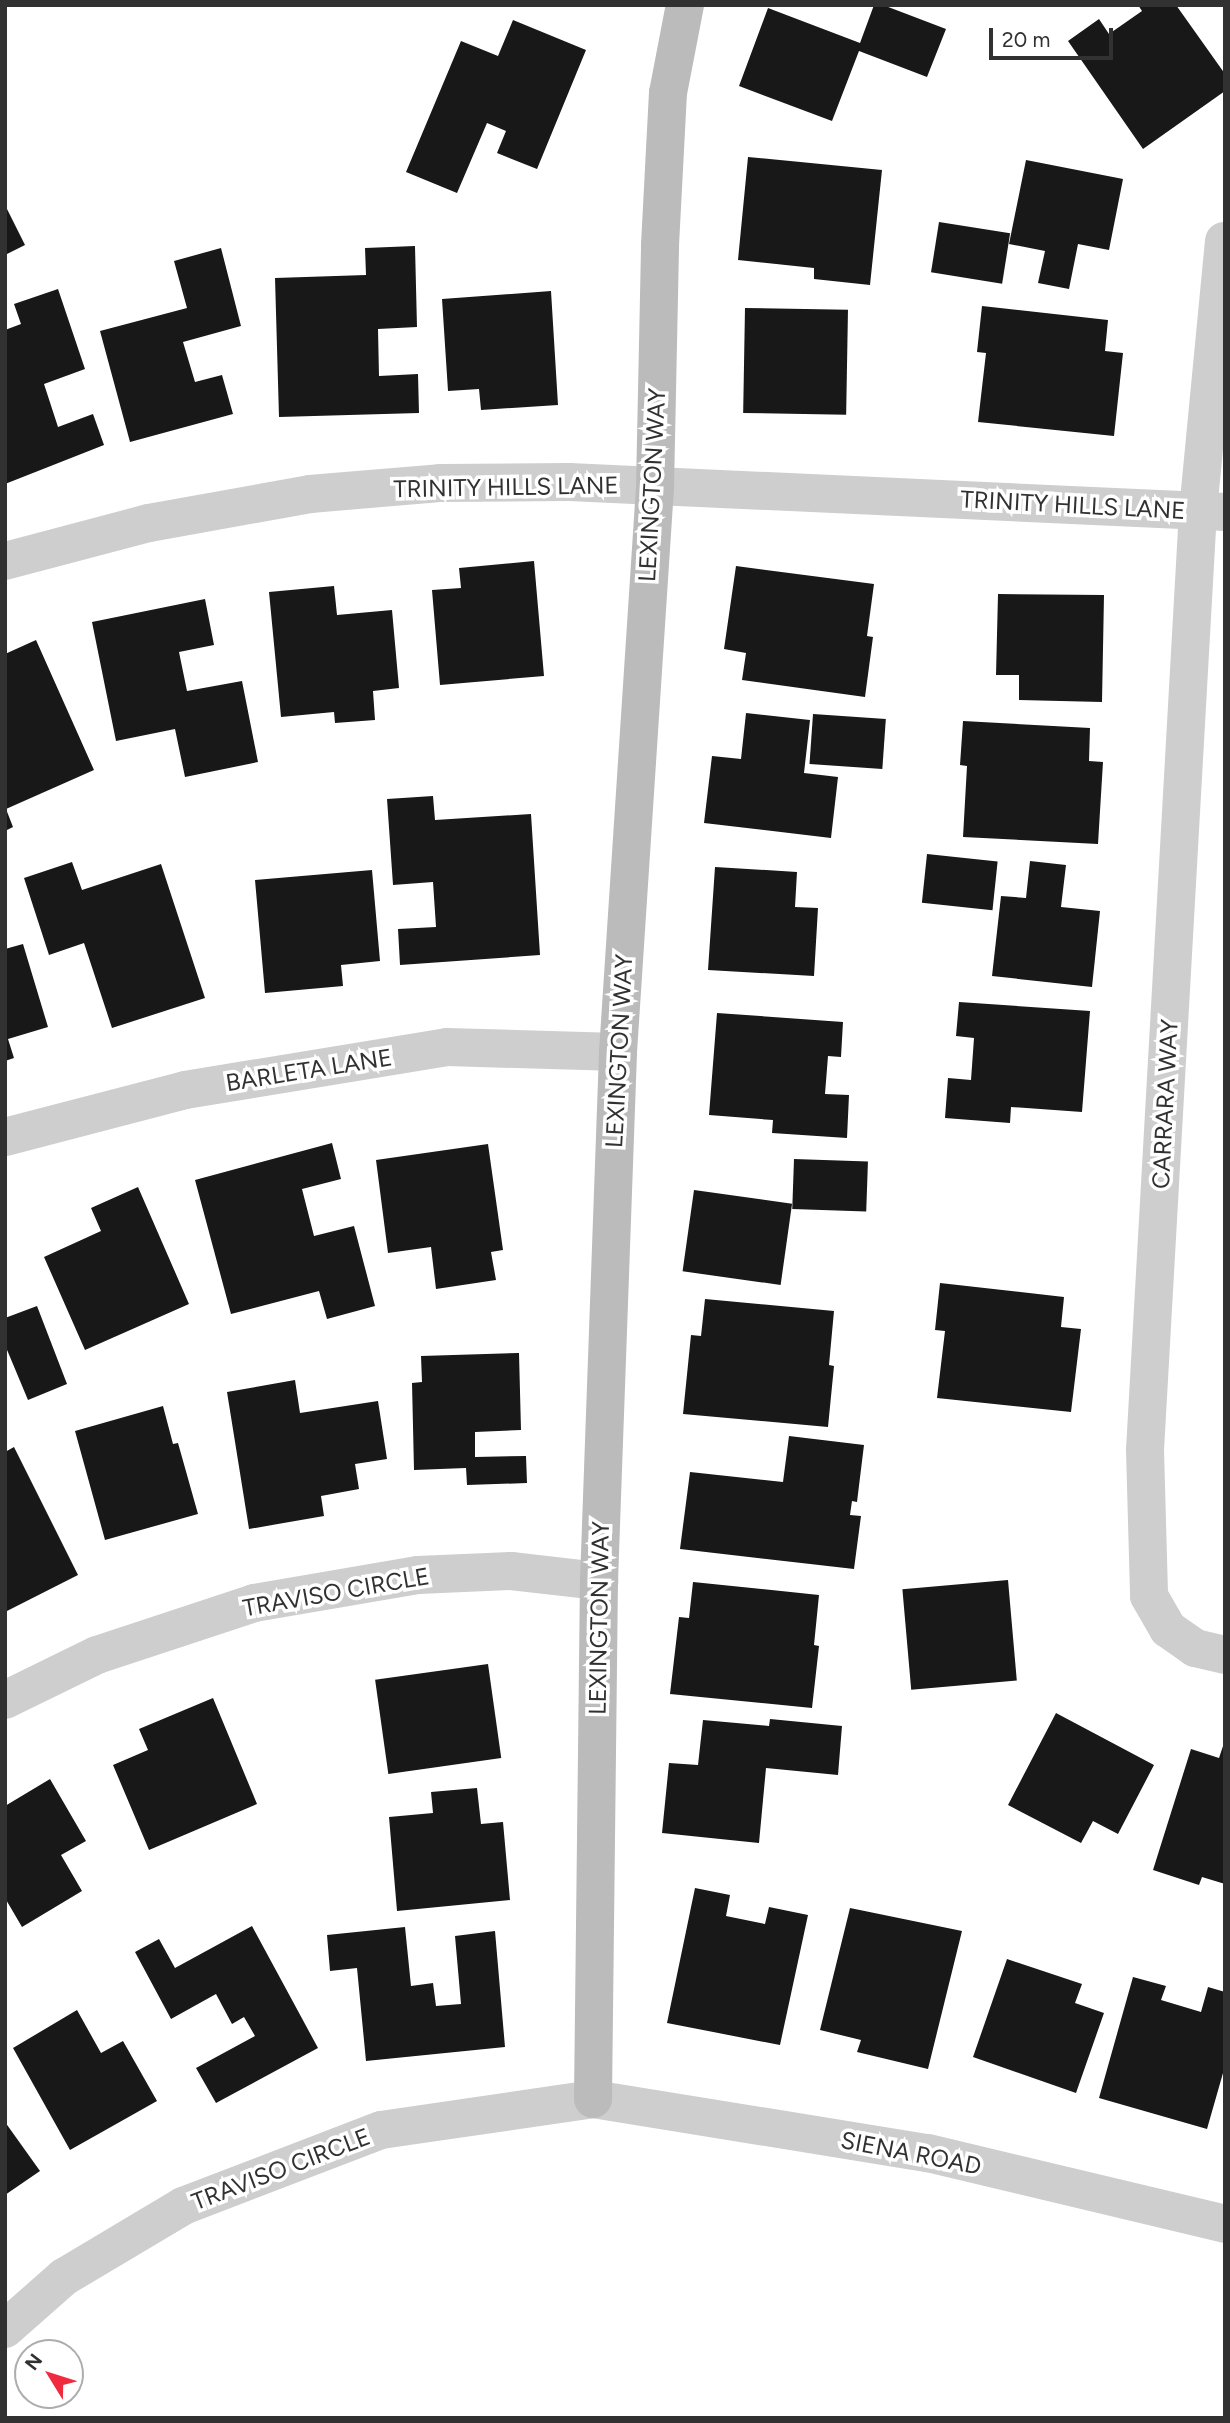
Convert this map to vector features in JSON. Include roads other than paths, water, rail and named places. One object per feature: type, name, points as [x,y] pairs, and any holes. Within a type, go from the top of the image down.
[{"type":"street","name":"LEXINGTON WAY","points":[[593,2099],[599,1581],[618,1052],[654,487],[660,245],[668,93],[685,5]]},
{"type":"street","name":"CARRARA WAY","points":[[1224,241],[1211,511],[1145,1450],[1149,1596],[1168,1629],[1195,1648],[1225,1655]]},
{"type":"street","name":"TRINITY HILLS LANE","points":[[5,561],[149,523],[310,494],[440,483],[569,482],[1211,511]]},
{"type":"street","name":"BARLETA LANE","points":[[5,1137],[185,1090],[447,1047],[618,1052]]},
{"type":"street","name":"TRAVISO CIRCLE","points":[[5,1700],[97,1655],[254,1603],[418,1575],[512,1571],[599,1581]]},
{"type":"street","name":"TRAVISO CIRCLE","points":[[5,2329],[64,2277],[183,2206],[381,2130],[593,2099]]},
{"type":"street","name":"SIENA ROAD","points":[[593,2099],[929,2153],[1225,2224]]}]
